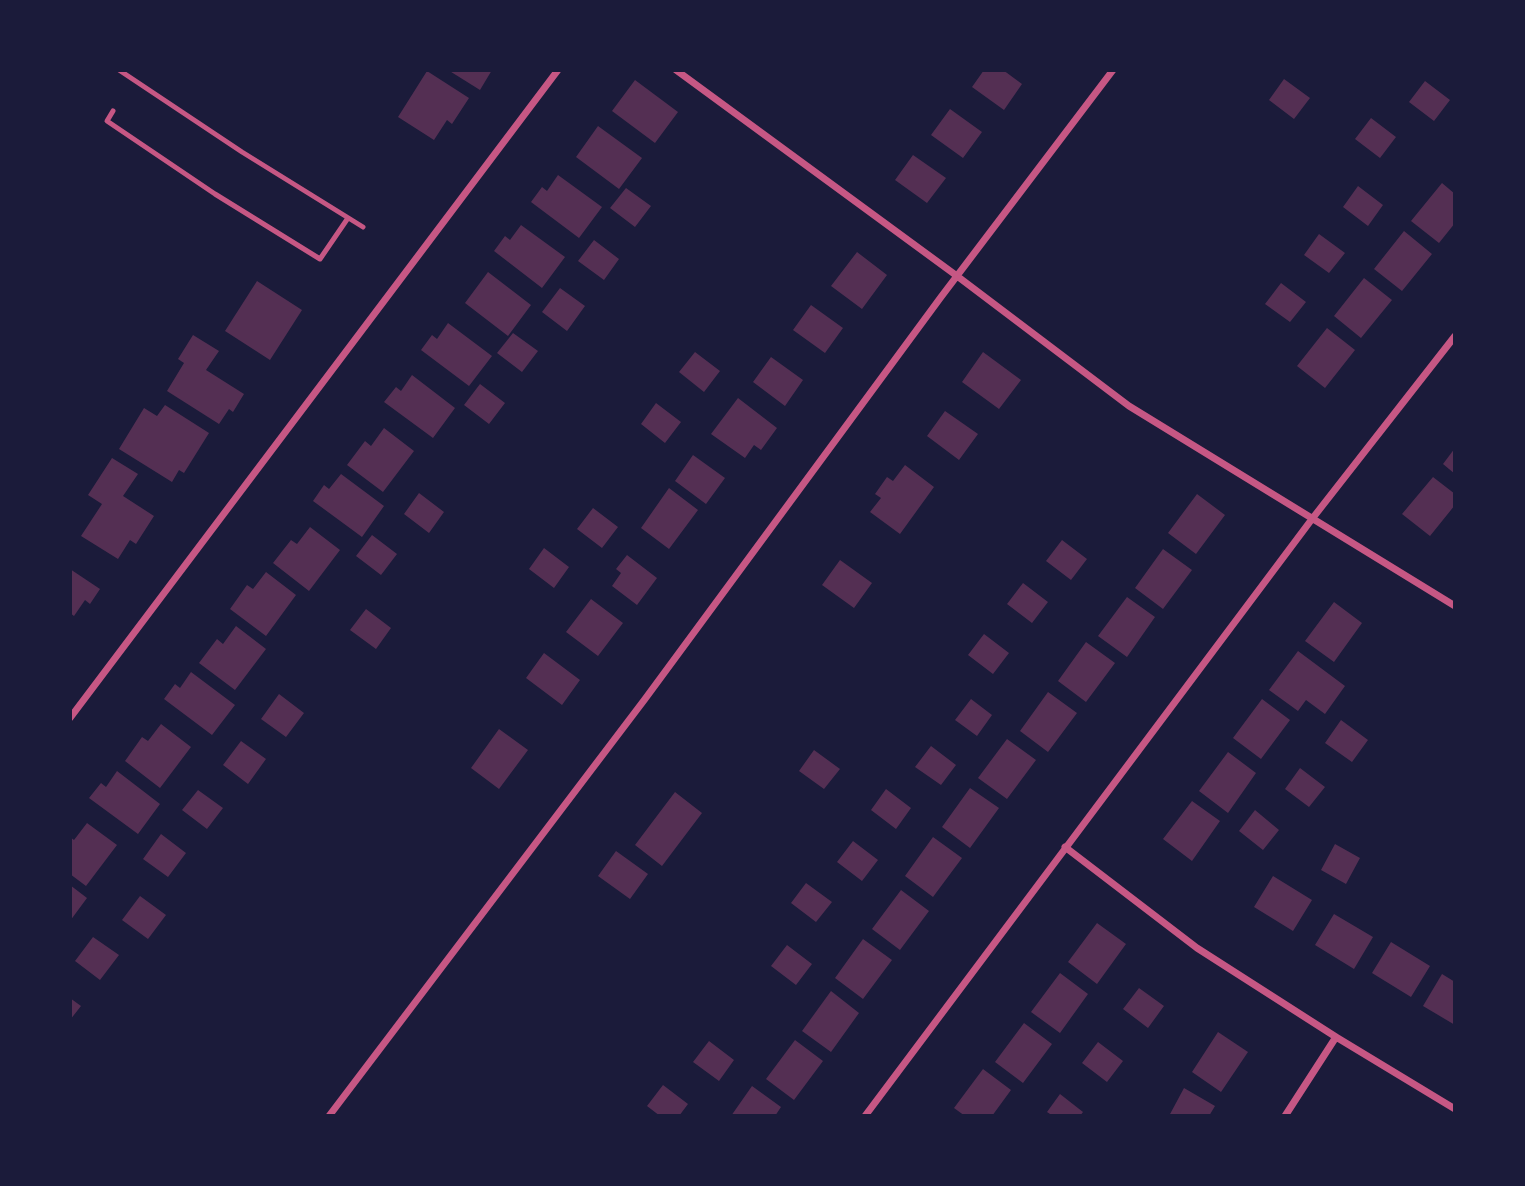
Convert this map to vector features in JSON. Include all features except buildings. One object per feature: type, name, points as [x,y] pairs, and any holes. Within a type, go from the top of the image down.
[{"type":"street","points":[[70,718],[558,70]]},
{"type":"street","points":[[676,70],[1129,406],[1455,606]]},
{"type":"street","points":[[329,1116],[628,721],[1113,70]]},
{"type":"street","points":[[865,1116],[1312,519],[1455,336]]},
{"type":"street","points":[[1065,847],[1196,948],[1455,1109]]},
{"type":"street","points":[[1285,1116],[1336,1037]]},
{"type":"lane","points":[[119,70],[242,152],[363,227]]},
{"type":"lane","points":[[113,111],[107,121],[215,194],[320,259],[348,218]]}]
